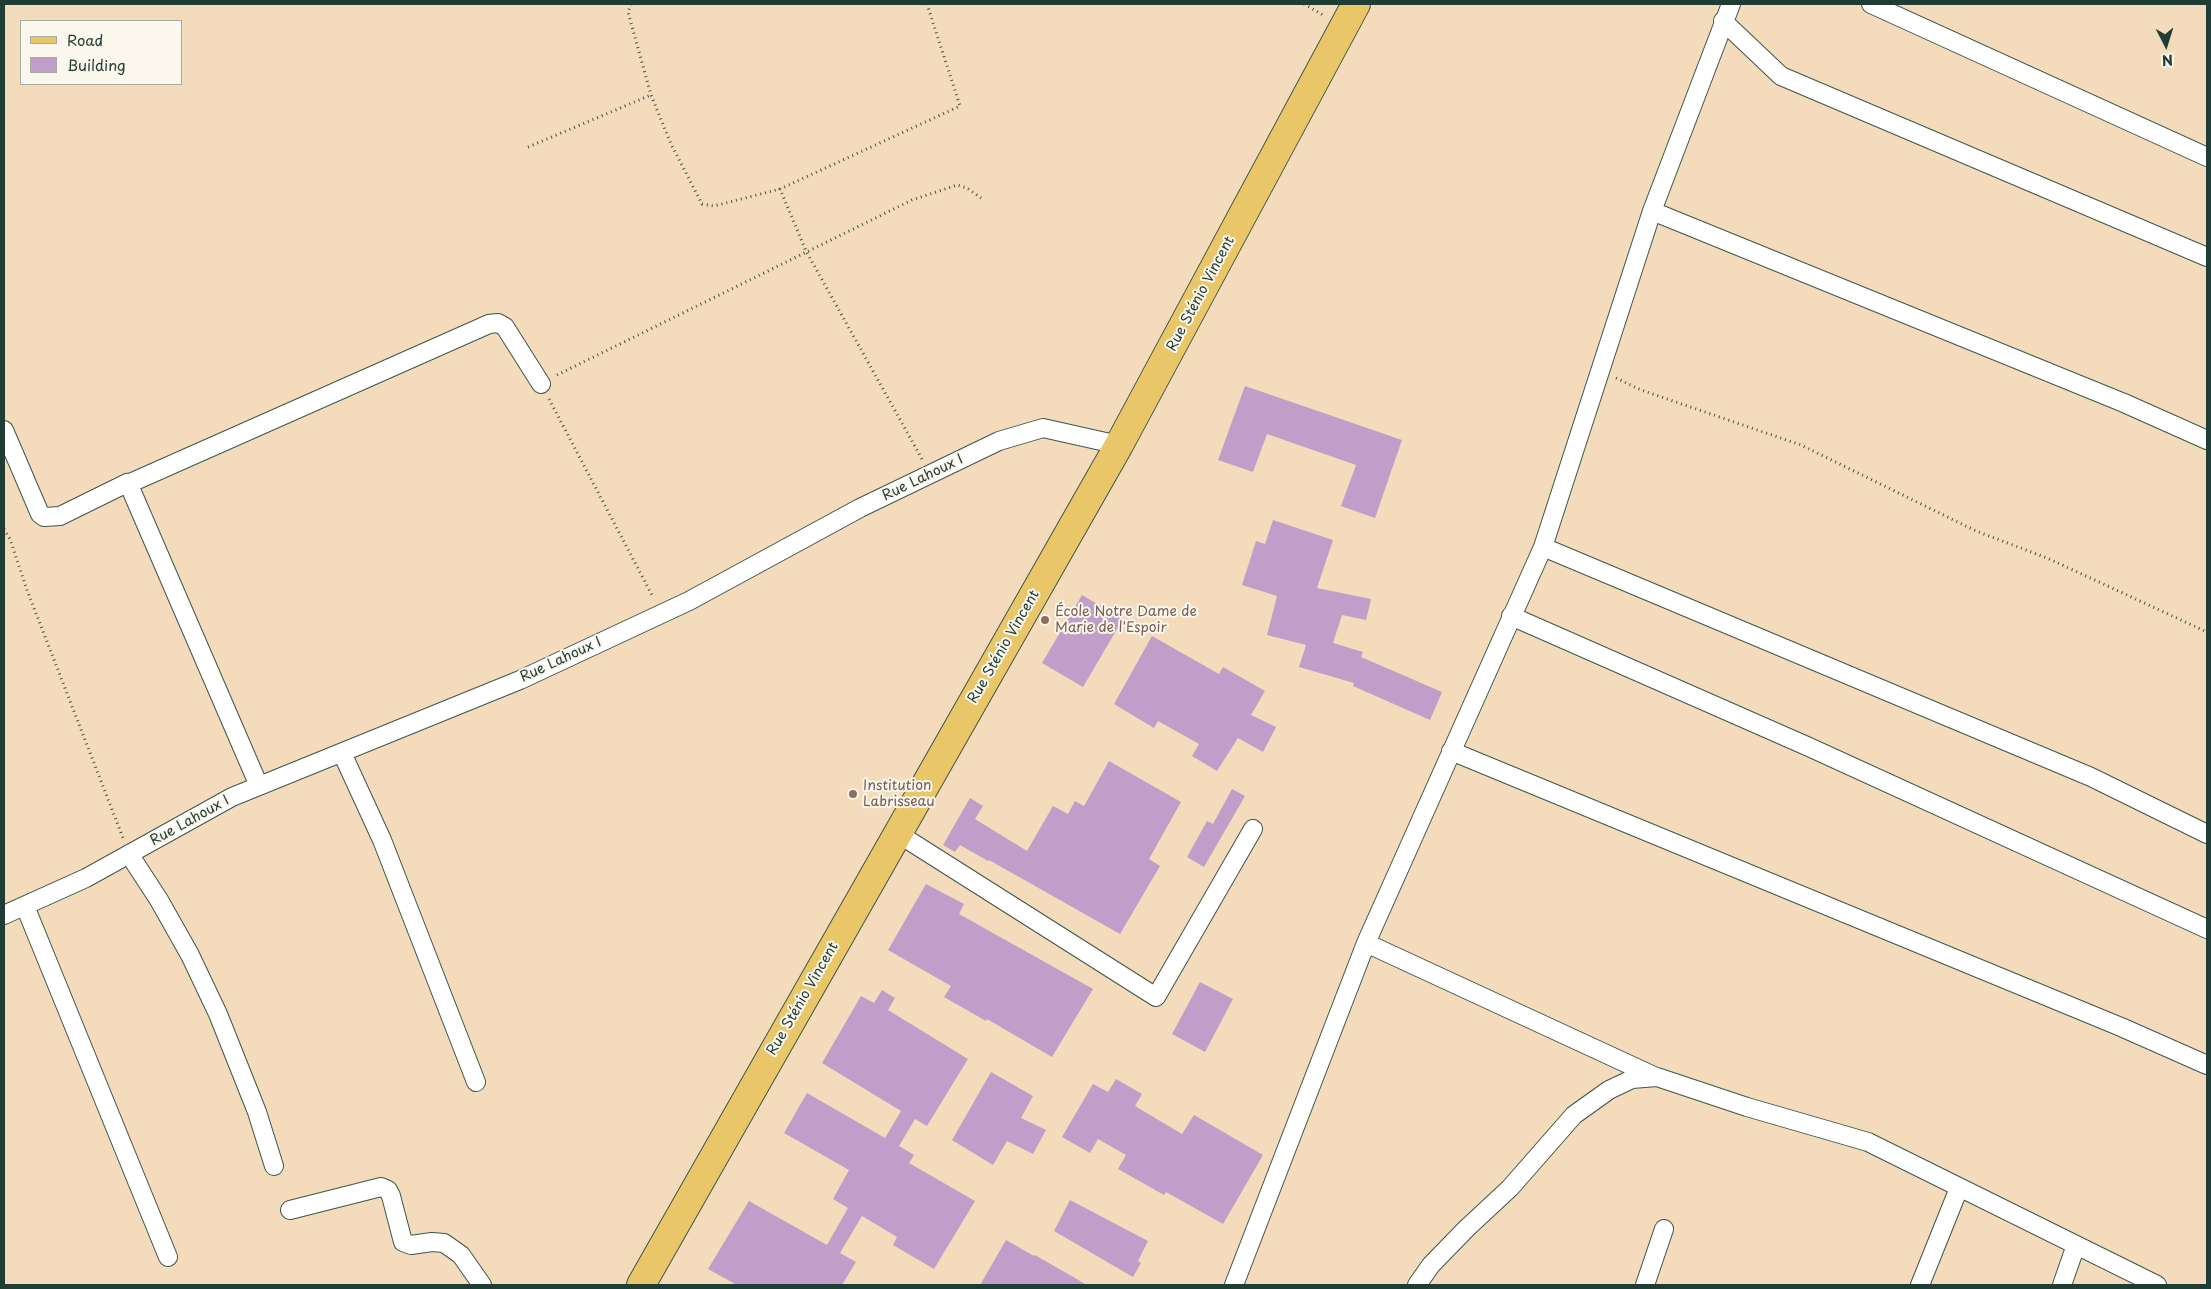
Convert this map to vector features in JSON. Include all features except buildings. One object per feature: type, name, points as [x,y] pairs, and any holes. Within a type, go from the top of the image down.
[{"type":"main road","name":"Rue Sténio Vincent","points":[[640,1285],[1119,445],[1356,4]]},
{"type":"street","points":[[1234,1285],[1366,942],[1543,547],[1652,211],[1731,4]]},
{"type":"street","points":[[1871,4],[2207,157]]},
{"type":"street","points":[[1723,21],[1781,76],[2207,257]]},
{"type":"street","points":[[1652,211],[2124,403],[2207,440]]},
{"type":"street","points":[[4,430],[40,514],[44,517],[60,516],[489,324],[498,323],[504,327],[541,384]]},
{"type":"street","name":"Rue Lahoux I","points":[[4,915],[86,878],[232,797],[520,680],[661,614],[860,508],[999,441],[1043,428],[1119,445]]},
{"type":"street","points":[[128,484],[259,786]]},
{"type":"street","points":[[1543,547],[2091,777],[2207,834]]},
{"type":"street","points":[[1512,616],[1809,747],[2207,929]]},
{"type":"street","points":[[1451,751],[2103,1019],[2207,1065]]},
{"type":"street","points":[[342,753],[382,840],[476,1082]]},
{"type":"street","points":[[897,833],[1156,996],[1253,829]]},
{"type":"street","points":[[129,854],[177,931],[218,1014],[257,1112],[274,1166]]},
{"type":"street","points":[[25,906],[168,1257]]},
{"type":"street","points":[[1366,942],[1657,1077],[1747,1107],[1868,1142],[2157,1285]]},
{"type":"street","points":[[1417,1285],[1431,1265],[1510,1188],[1574,1115],[1609,1090],[1632,1079],[1657,1077]]},
{"type":"street","points":[[290,1210],[381,1187],[388,1190],[391,1196],[403,1242],[411,1245],[432,1242],[444,1243],[461,1255],[482,1285]]},
{"type":"street","points":[[1920,1285],[1959,1188]]},
{"type":"street","points":[[1645,1285],[1664,1229]]},
{"type":"street","points":[[2062,1285],[2076,1245]]},
{"type":"path","points":[[631,4],[628,12],[651,95],[671,144],[702,204],[714,206],[780,189],[960,106],[927,4]]},
{"type":"path","points":[[528,147],[651,95]]},
{"type":"path","points":[[661,614],[541,384],[912,200],[957,185],[966,188],[981,198]]},
{"type":"path","points":[[780,189],[806,251],[930,474]]},
{"type":"path","points":[[1600,370],[1641,390],[1801,445],[1976,531],[2047,558],[2207,632]]},
{"type":"path","points":[[4,529],[10,539],[27,590],[129,854]]},
{"type":"place","name":"École Notre Dame de Marie de l'Espoir","points":[[1045,620]]},
{"type":"place","name":"Institution Labrisseau","points":[[853,794]]}]
